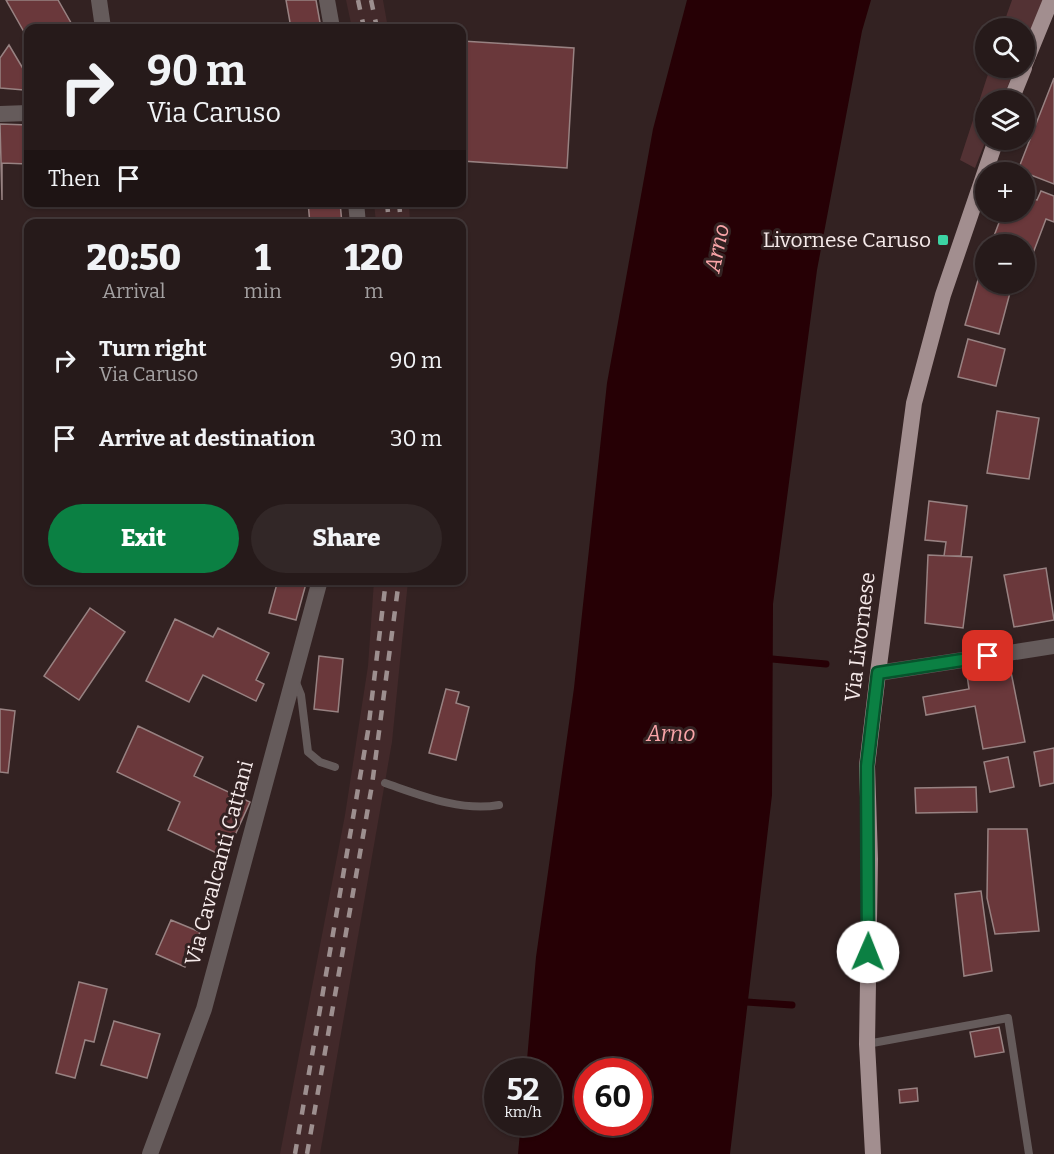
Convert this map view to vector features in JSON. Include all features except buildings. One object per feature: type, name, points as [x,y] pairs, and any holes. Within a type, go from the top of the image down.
[{"type":"main road","points":[[1035,40],[1051,0]]},
{"type":"main road","name":"Via Livornese","points":[[873,1154],[867,1044],[870,859],[867,766],[878,673],[914,403],[943,295],[993,150]]},
{"type":"street","points":[[99,0],[102,24]]},
{"type":"street","points":[[327,0],[332,24]]},
{"type":"street","points":[[0,114],[24,114]]},
{"type":"street","name":"Via Cavalcanti Cattani","points":[[150,1154],[204,1009],[319,585]]},
{"type":"street","points":[[878,673],[1054,646]]},
{"type":"lane","points":[[293,677],[301,695],[308,752],[320,762],[335,767]]},
{"type":"lane","points":[[385,783],[458,804],[484,808],[499,805]]},
{"type":"lane","points":[[867,1044],[1008,1018],[1029,1154]]},
{"type":"shaded area","points":[[346,0],[383,0],[387,24],[351,24]]},
{"type":"shaded area","points":[[1012,0],[1043,0],[1035,20],[1035,18],[1006,18]]},
{"type":"shaded area","points":[[987,78],[1011,78],[1006,90],[983,90]]},
{"type":"shaded area","points":[[975,114],[975,150],[982,150],[977,162],[975,162],[975,168],[960,160]]},
{"type":"shaded area","points":[[374,207],[409,207],[410,219],[376,219]]},
{"type":"shaded area","points":[[374,585],[408,585],[392,742],[320,1154],[280,1154],[345,815],[368,666]]},
{"type":"water","name":"Arno","points":[[687,0],[871,0],[862,31],[817,270],[773,604],[772,795],[730,1154],[518,1154],[520,1136],[562,1136],[562,1058],[527,1058],[536,957],[574,688],[607,383],[653,129]]},
{"type":"waterway","points":[[772,659],[826,664]]},
{"type":"waterway","points":[[747,1002],[792,1005]]},
{"type":"railway","points":[[358,0],[363,24]]},
{"type":"railway","points":[[371,0],[376,24]]},
{"type":"railway","points":[[387,207],[389,219]]},
{"type":"railway","points":[[399,207],[401,219]]},
{"type":"railway","points":[[295,1154],[368,731],[385,585]]},
{"type":"railway","points":[[307,1154],[372,785],[398,585]]},
{"type":"place","name":"Livornese Caruso","points":[[943,240]]},
{"type":"route","points":[[868,952],[870,859],[867,766],[878,673],[988,656]]}]
